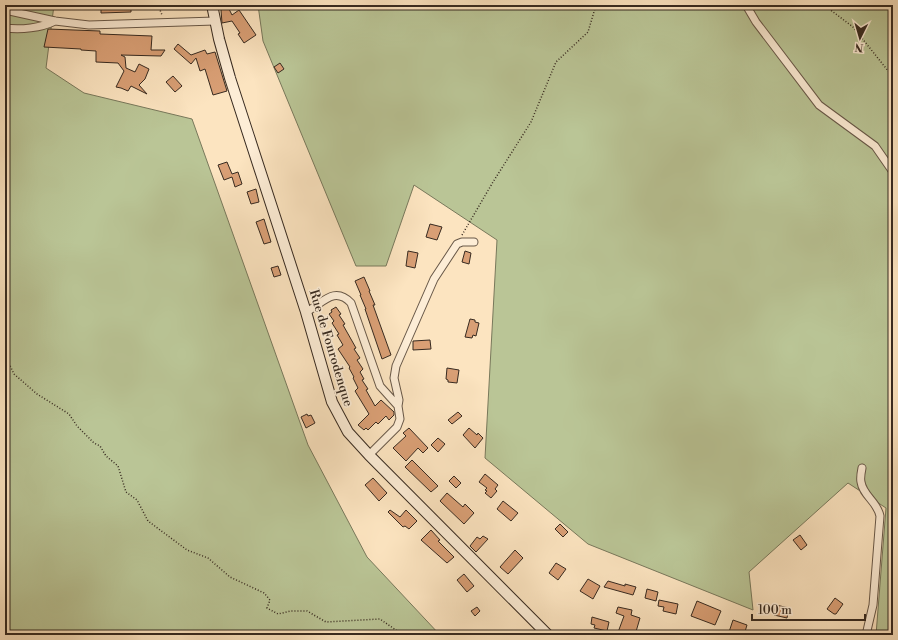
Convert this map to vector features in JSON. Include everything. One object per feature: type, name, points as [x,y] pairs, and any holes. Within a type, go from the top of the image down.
[{"type":"street","name":"Rue de Fonrodenque","points":[[212,5],[230,78],[306,312],[332,402],[348,432],[369,455],[548,635]]},
{"type":"street","points":[[746,5],[756,22],[819,104],[875,146],[893,172]]},
{"type":"street","points":[[5,10],[55,21],[89,25],[215,21]]},
{"type":"street","points":[[5,28],[14,29],[31,27],[48,24],[55,21]]},
{"type":"street","points":[[369,455],[397,427],[400,419],[398,406],[399,400],[394,378],[396,366],[434,279],[457,244],[462,242],[474,242]]},
{"type":"street","points":[[306,312],[329,297],[340,295],[347,298],[351,303],[380,386],[398,406]]},
{"type":"street","points":[[862,468],[861,482],[866,494],[878,507],[880,516],[873,605],[866,635]]},
{"type":"path","points":[[158,5],[165,22]]},
{"type":"path","points":[[457,244],[531,122],[556,62],[588,32],[596,5]]},
{"type":"path","points":[[824,5],[853,28],[893,78]]},
{"type":"path","points":[[5,355],[14,374],[37,394],[69,414],[77,426],[94,443],[100,446],[106,456],[118,466],[126,492],[137,500],[148,521],[187,550],[208,558],[230,577],[264,593],[270,600],[267,608],[278,614],[291,611],[307,611],[326,622],[380,619],[403,635]]},
{"type":"green space","points":[[5,5],[54,5],[46,68],[84,93],[192,119],[308,445],[367,557],[440,635],[5,635]]},
{"type":"green space","points":[[258,5],[893,5],[893,635],[876,635],[886,508],[848,483],[749,572],[753,610],[588,544],[485,458],[497,240],[414,185],[386,266],[356,266],[263,41]]},
{"type":"building","points":[[101,5],[131,5],[131,12],[101,13]]},
{"type":"building","points":[[228,7],[232,15],[239,10],[256,35],[244,43],[238,34],[240,33],[232,21],[222,23],[221,10]]},
{"type":"building","points":[[48,29],[100,31],[100,34],[152,36],[151,50],[165,50],[161,56],[121,55],[125,57],[126,68],[135,72],[139,64],[149,69],[145,79],[139,85],[147,94],[131,86],[128,91],[116,87],[124,71],[118,63],[96,62],[96,51],[44,47]]},
{"type":"building","points":[[178,44],[191,55],[205,50],[207,54],[215,52],[227,91],[213,95],[205,69],[200,71],[196,58],[191,64],[174,49]]},
{"type":"building","points":[[280,63],[284,69],[278,73],[274,67]]},
{"type":"building","points":[[173,76],[182,86],[175,92],[166,82]]},
{"type":"building","points":[[227,162],[232,174],[238,172],[242,184],[235,187],[232,177],[224,180],[218,165]]},
{"type":"building","points":[[256,189],[259,202],[251,204],[247,192]]},
{"type":"building","points":[[264,219],[271,242],[264,244],[256,222]]},
{"type":"building","points":[[430,224],[442,227],[437,240],[426,237]]},
{"type":"building","points":[[408,251],[418,253],[415,268],[406,266]]},
{"type":"building","points":[[465,251],[471,253],[469,264],[462,262]]},
{"type":"building","points":[[278,266],[281,275],[274,277],[271,268]]},
{"type":"building","points":[[364,277],[375,305],[373,305],[391,355],[382,359],[366,309],[355,281]]},
{"type":"building","points":[[336,307],[345,324],[343,325],[356,348],[354,349],[360,358],[357,360],[363,369],[360,372],[364,379],[362,380],[368,389],[366,390],[375,406],[381,400],[394,412],[394,415],[389,420],[386,416],[378,424],[376,422],[368,430],[366,428],[364,430],[358,425],[369,414],[355,391],[358,388],[349,368],[350,367],[338,349],[343,345],[337,335],[339,334],[332,323],[334,321],[329,314],[332,312],[331,310]]},
{"type":"building","points":[[470,319],[479,323],[476,336],[473,335],[472,338],[465,337]]},
{"type":"building","points":[[430,340],[431,349],[413,350],[413,341]]},
{"type":"building","points":[[447,368],[459,370],[457,383],[448,382],[446,379]]},
{"type":"building","points":[[458,412],[462,416],[452,424],[448,420]]},
{"type":"building","points":[[307,414],[308,416],[311,415],[315,423],[306,428],[301,417]]},
{"type":"building","points":[[409,428],[428,448],[423,453],[418,448],[406,461],[393,448],[406,436],[403,433]]},
{"type":"building","points":[[469,428],[483,438],[475,448],[463,435]]},
{"type":"building","points":[[438,438],[445,444],[438,452],[431,445]]},
{"type":"building","points":[[412,460],[438,486],[431,492],[405,467]]},
{"type":"building","points":[[485,474],[498,485],[495,489],[497,491],[491,498],[485,493],[487,488],[479,482]]},
{"type":"building","points":[[454,476],[461,483],[456,488],[449,481]]},
{"type":"building","points":[[373,478],[387,493],[379,501],[365,485]]},
{"type":"building","points":[[447,493],[463,507],[465,504],[474,513],[464,524],[440,501]]},
{"type":"building","points":[[503,501],[518,513],[511,521],[497,509]]},
{"type":"building","points":[[390,510],[400,517],[406,510],[417,521],[409,529],[405,526],[403,527],[388,512]]},
{"type":"building","points":[[560,524],[568,532],[563,537],[555,529]]},
{"type":"building","points":[[431,530],[440,540],[438,541],[454,557],[447,563],[421,540]]},
{"type":"building","points":[[800,535],[807,545],[801,550],[793,540]]},
{"type":"building","points":[[483,536],[488,539],[476,552],[470,546],[477,537],[480,539]]},
{"type":"building","points":[[515,550],[523,558],[508,574],[500,567]]},
{"type":"building","points":[[556,563],[566,569],[558,580],[549,573]]},
{"type":"building","points":[[464,574],[474,586],[467,592],[457,580]]},
{"type":"building","points":[[588,579],[600,586],[593,599],[580,591]]},
{"type":"building","points":[[608,581],[625,586],[625,584],[636,587],[633,595],[604,587]]},
{"type":"building","points":[[647,589],[658,592],[656,601],[645,598]]},
{"type":"building","points":[[835,598],[843,604],[836,614],[834,614],[827,609]]},
{"type":"building","points":[[659,600],[678,604],[676,614],[663,611],[664,607],[658,606]]},
{"type":"building","points":[[697,601],[721,611],[715,625],[691,616]]},
{"type":"building","points":[[776,605],[789,608],[787,618],[774,615]]},
{"type":"building","points":[[477,607],[480,611],[475,616],[471,611]]},
{"type":"building","points":[[618,607],[632,610],[631,615],[640,618],[635,635],[617,635],[624,616],[616,613]]},
{"type":"building","points":[[592,617],[609,622],[607,631],[594,628],[595,625],[591,624]]},
{"type":"building","points":[[733,620],[747,625],[744,635],[728,635]]}]
